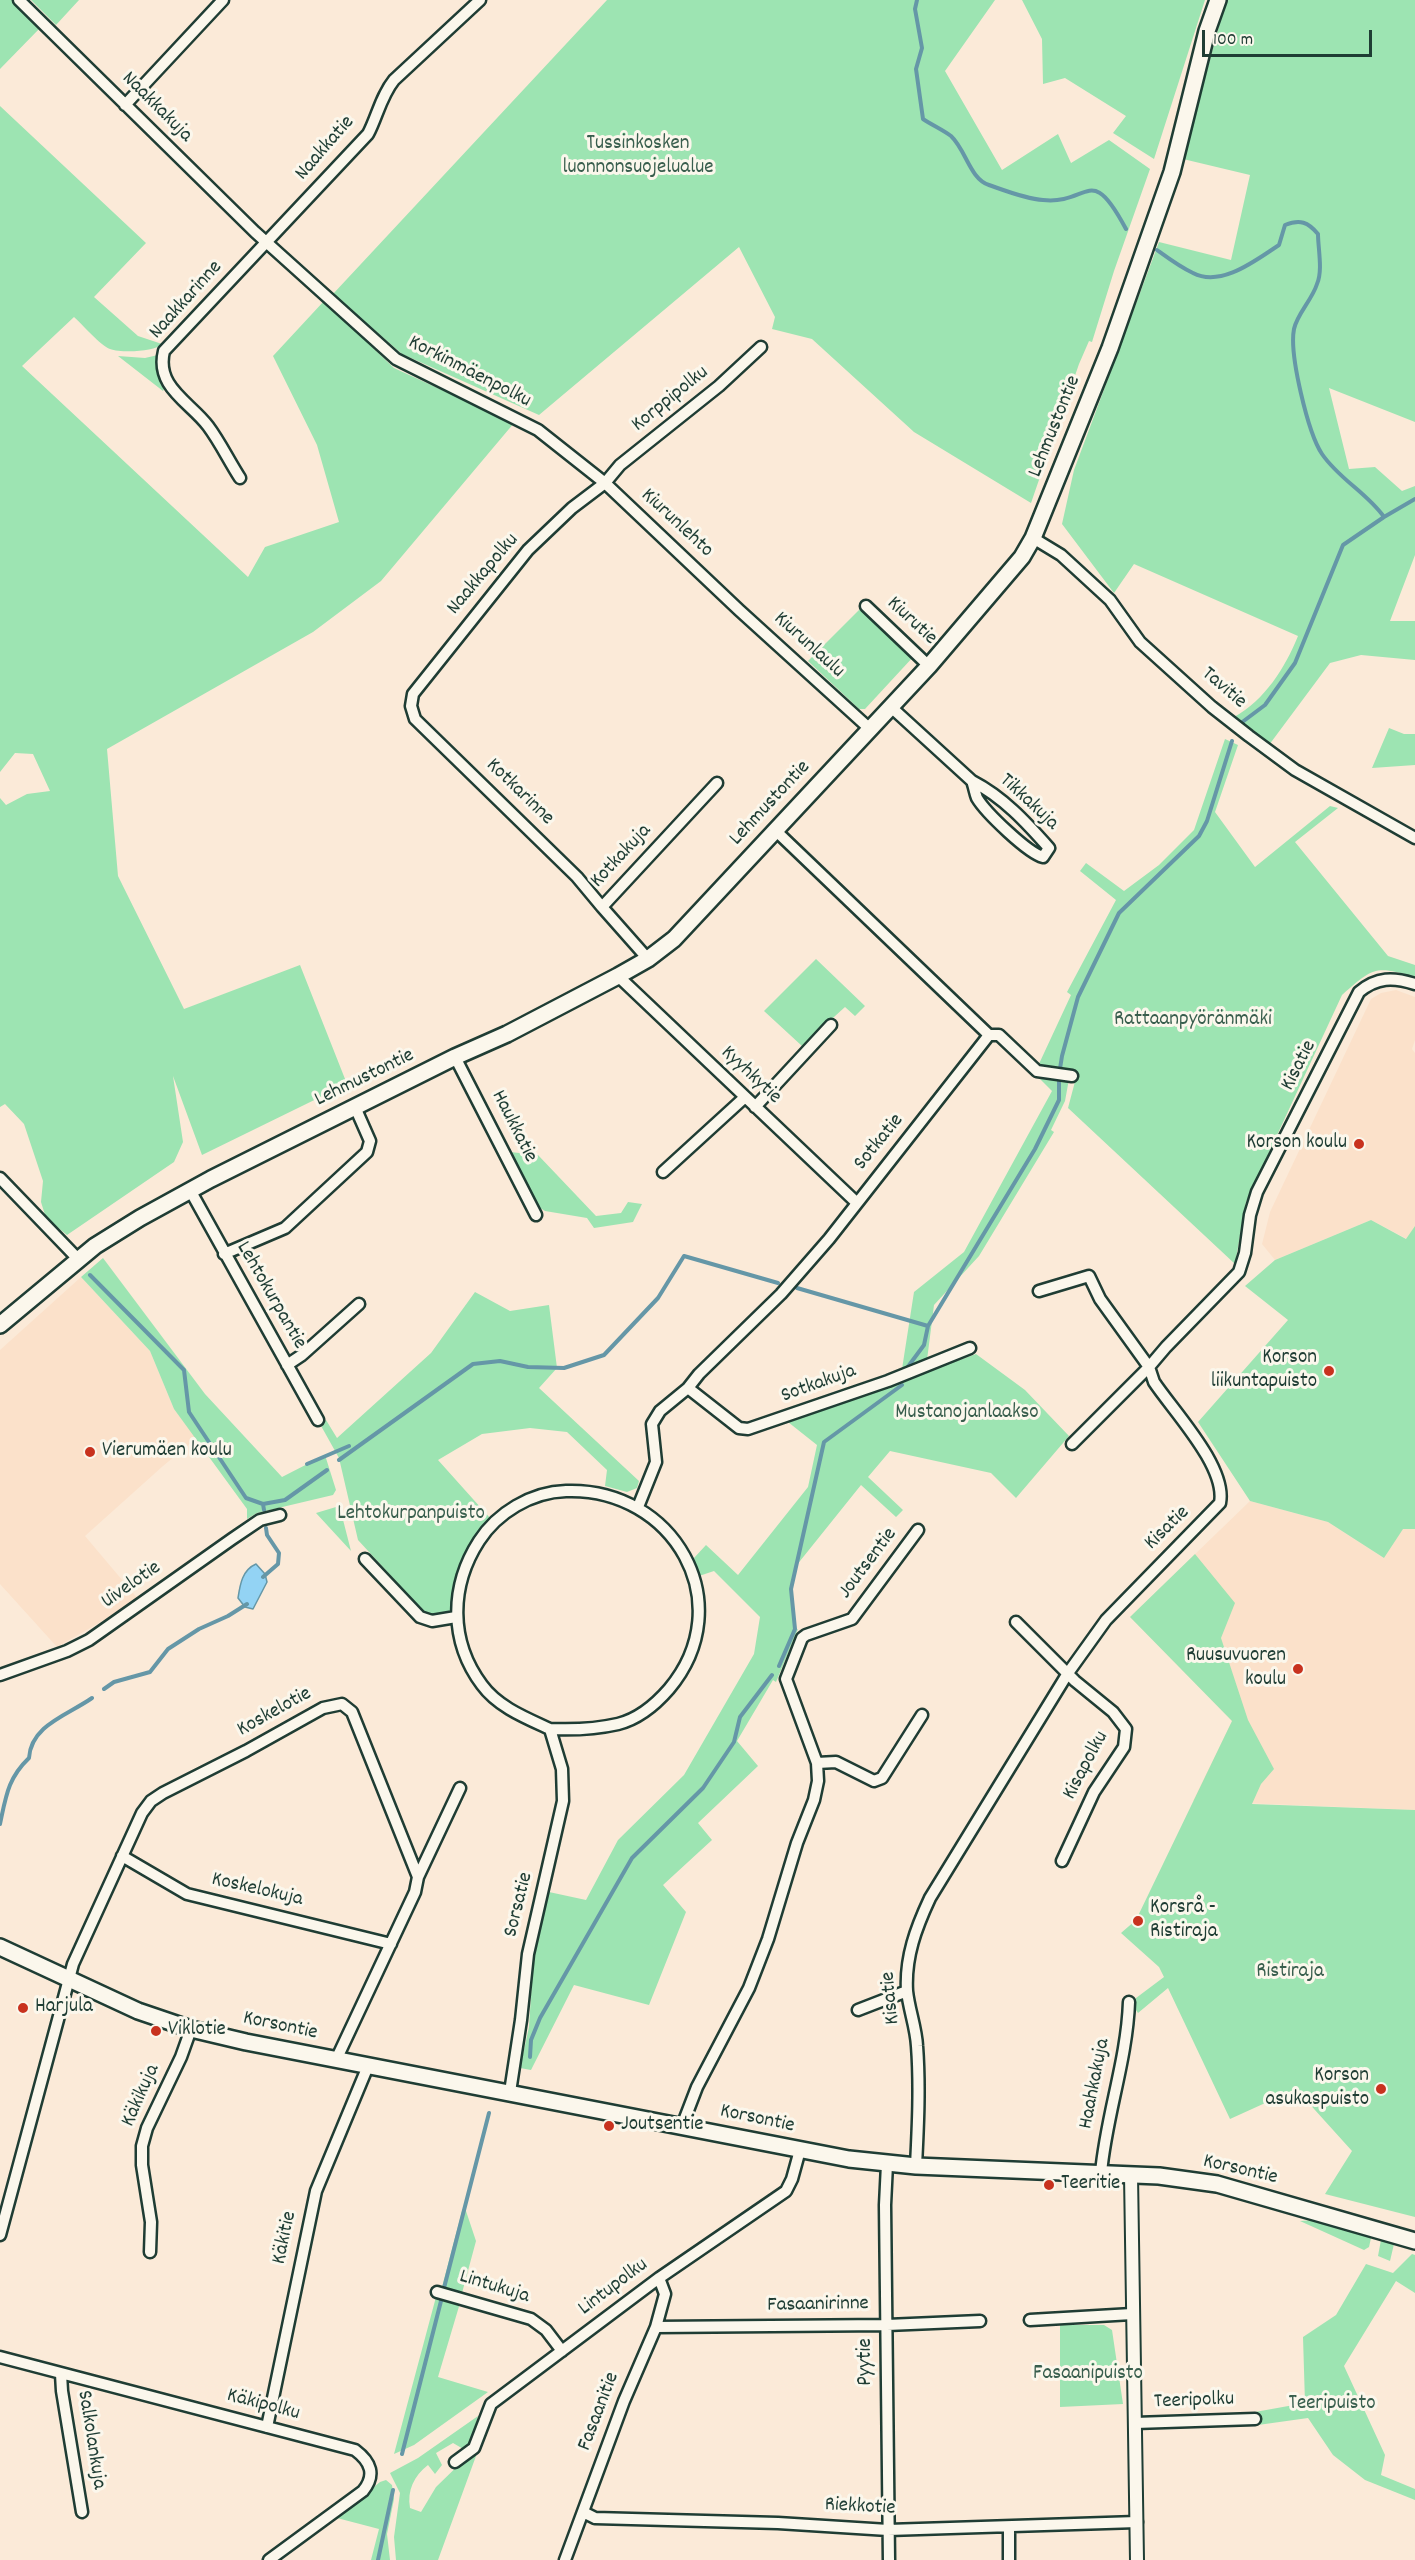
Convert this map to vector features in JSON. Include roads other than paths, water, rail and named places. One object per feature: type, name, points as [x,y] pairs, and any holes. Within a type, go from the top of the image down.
[{"type":"main road","name":"Lehmustontie","points":[[0,1325],[79,1260],[121,1229],[190,1190],[455,1057],[507,1034],[648,958],[674,939],[929,666],[1022,557],[1034,537],[1110,348],[1168,183],[1207,31],[1218,0]]},
{"type":"main road","name":"Korsontie","points":[[0,1947],[138,2011],[191,2029],[336,2060],[800,2150],[887,2164],[1159,2176],[1217,2184],[1415,2241]]},
{"type":"street","name":"Naakkakuja","points":[[20,0],[267,243]]},
{"type":"street","points":[[125,105],[223,0]]},
{"type":"street","name":"Naakkatie","points":[[267,243],[368,134],[378,115],[386,90],[394,80],[480,0]]},
{"type":"street","name":"Naakkarinne","points":[[240,478],[207,425],[176,395],[165,376],[161,362],[164,351],[267,243]]},
{"type":"street","name":"Korkinmäenpolku","points":[[267,243],[396,359],[524,422],[605,483]]},
{"type":"street","name":"Korppipolku","points":[[605,483],[620,465],[719,386],[761,347]]},
{"type":"street","name":"Kiurunlehto","points":[[605,483],[720,592]]},
{"type":"street","name":"Naakkapolku","points":[[411,706],[413,694],[528,550],[572,508],[605,483]]},
{"type":"street","name":"Tavitie","points":[[1034,537],[1061,555],[1108,598],[1140,642],[1212,707],[1295,770],[1415,838]]},
{"type":"street","name":"Kiurunlaulu","points":[[720,592],[870,729]]},
{"type":"street","name":"Kiurutie","points":[[866,606],[929,666]]},
{"type":"street","name":"Kotkarinne","points":[[411,706],[415,719],[577,877],[602,907]]},
{"type":"street","name":"Tikkakuja","points":[[891,707],[972,781],[1004,801],[1049,848],[1043,857],[1032,854],[986,809],[977,798],[972,781]]},
{"type":"street","name":"Kotkakuja","points":[[648,958],[602,907],[717,783]]},
{"type":"street","points":[[775,830],[989,1035],[999,1035],[1037,1071],[1072,1076]]},
{"type":"street","name":"Kyyhkytie","points":[[618,976],[857,1203]]},
{"type":"street","name":"Kisatie","points":[[916,2166],[919,2078],[917,2043],[907,1991],[909,1954],[915,1928],[930,1898],[1068,1673],[1121,1603],[1220,1503],[1221,1482],[1214,1466],[1154,1382],[1149,1367],[1239,1272],[1257,1192],[1359,992],[1367,985],[1386,979],[1415,984]]},
{"type":"street","points":[[755,1107],[831,1025]]},
{"type":"street","name":"Sotkatie","points":[[638,1507],[656,1462],[652,1424],[666,1405],[688,1388],[699,1374],[780,1294],[829,1239],[989,1035]]},
{"type":"street","name":"Haukkatie","points":[[455,1057],[536,1215]]},
{"type":"street","points":[[663,1173],[744,1098]]},
{"type":"street","points":[[224,1254],[285,1228],[367,1152],[370,1141],[355,1107]]},
{"type":"street","points":[[0,1178],[79,1260]]},
{"type":"street","name":"Lehtokurpantie","points":[[190,1190],[318,1420]]},
{"type":"street","points":[[1039,1291],[1089,1276],[1100,1299],[1149,1367],[1072,1444]]},
{"type":"street","points":[[287,1365],[302,1355],[359,1304]]},
{"type":"street","name":"Sotkakuja","points":[[688,1388],[739,1428],[748,1429],[888,1381],[970,1348]]},
{"type":"street","points":[[580,1491],[609,1494],[638,1507],[673,1536],[690,1563],[698,1607],[697,1636],[675,1681],[658,1702],[634,1718],[618,1724],[568,1730],[550,1729],[519,1716],[483,1687],[460,1642],[456,1617],[458,1594],[466,1561],[484,1533],[503,1514],[525,1502],[555,1492],[580,1491]]},
{"type":"street","name":"Uivelotie","points":[[0,1674],[67,1651],[88,1640],[260,1520],[280,1515]]},
{"type":"street","name":"Joutsentie","points":[[682,2126],[697,2087],[750,1988],[796,1843],[814,1800],[818,1781],[817,1763],[810,1739],[786,1686],[793,1659],[806,1635],[852,1619],[918,1530]]},
{"type":"street","points":[[365,1559],[420,1617],[432,1621],[456,1617]]},
{"type":"street","points":[[1016,1622],[1068,1673]]},
{"type":"street","name":"Kisapolku","points":[[1062,1861],[1094,1792],[1124,1747],[1127,1737],[1126,1729],[1113,1712],[1068,1673]]},
{"type":"street","name":"Koskelotie","points":[[69,1980],[73,1964],[142,1813],[152,1802],[163,1792],[246,1752],[323,1708],[342,1704],[352,1712],[418,1877]]},
{"type":"street","points":[[817,1763],[836,1762],[874,1781],[882,1778],[922,1715]]},
{"type":"street","name":"Sorsatie","points":[[510,2092],[528,1953],[563,1802],[562,1769],[550,1729]]},
{"type":"street","points":[[336,2060],[415,1892],[418,1877],[460,1788]]},
{"type":"street","name":"Koskelokuja","points":[[123,1856],[187,1894],[391,1944]]},
{"type":"street","points":[[0,2235],[3,2211],[69,1980]]},
{"type":"street","points":[[858,2010],[907,1991]]},
{"type":"street","name":"Haahkakuja","points":[[1101,2173],[1111,2104],[1128,2026],[1129,2002]]},
{"type":"street","name":"Käkikuja","points":[[150,2252],[150,2222],[142,2165],[142,2146],[147,2128],[181,2057],[191,2029]]},
{"type":"street","name":"Käkitie","points":[[267,2427],[316,2191],[368,2066]]},
{"type":"street","name":"Lintupolku","points":[[455,2462],[474,2448],[491,2403],[659,2278],[786,2191],[792,2179],[800,2150]]},
{"type":"street","name":"Pyytie","points":[[887,2164],[885,2205],[888,2560]]},
{"type":"street","points":[[1131,2175],[1137,2560]]},
{"type":"street","name":"Fasaanitie","points":[[565,2560],[624,2401],[656,2327],[665,2294],[659,2278]]},
{"type":"street","name":"Lintukuja","points":[[437,2292],[531,2319],[546,2330],[562,2350]]},
{"type":"street","points":[[1030,2320],[1132,2314]]},
{"type":"street","name":"Fasaanirinne","points":[[656,2327],[887,2325],[980,2321]]},
{"type":"street","name":"Käkipolku","points":[[0,2357],[357,2451],[369,2462],[372,2472],[369,2483],[363,2491],[269,2560]]},
{"type":"street","name":"Salkolankuja","points":[[61,2374],[82,2512]]},
{"type":"street","name":"Teeripolku","points":[[1135,2423],[1255,2419]]},
{"type":"street","name":"Riekkotie","points":[[583,2512],[595,2518],[778,2523],[888,2530],[1137,2522]]},
{"type":"street","points":[[1009,2527],[1009,2560]]},
{"type":"water","points":[[256,1564],[265,1574],[267,1582],[253,1609],[245,1607],[238,1598],[245,1574]]},
{"type":"waterway","points":[[917,0],[915,9],[922,48],[916,69],[923,119],[951,136],[977,177],[983,182],[1016,194],[1043,200],[1059,200],[1096,191],[1104,196],[1114,208],[1126,229]]},
{"type":"waterway","points":[[1157,250],[1193,273],[1204,277],[1215,277],[1238,270],[1279,245],[1285,225],[1295,222],[1303,223],[1318,234],[1319,279],[1294,329],[1294,356],[1301,393],[1311,429],[1322,454],[1336,471],[1370,501],[1384,517]]},
{"type":"waterway","points":[[1241,723],[1265,705],[1295,663],[1343,545],[1415,499]]},
{"type":"waterway","points":[[904,1372],[924,1345],[928,1326],[1035,1149],[1059,1100],[1062,1056],[1078,997],[1119,913],[1199,836],[1207,821],[1232,741]]},
{"type":"waterway","points":[[339,1460],[473,1364],[500,1361],[528,1367],[564,1368],[604,1355],[658,1298],[684,1256],[778,1283]]},
{"type":"waterway","points":[[90,1275],[184,1370],[189,1412],[246,1498],[263,1504],[285,1500],[327,1470]]},
{"type":"waterway","points":[[797,1288],[928,1326]]},
{"type":"waterway","points":[[779,1666],[795,1629],[791,1589],[824,1442],[902,1385]]},
{"type":"waterway","points":[[307,1464],[349,1446]]},
{"type":"waterway","points":[[263,1504],[264,1510]]},
{"type":"waterway","points":[[263,1577],[278,1564],[279,1553],[267,1535],[266,1528]]},
{"type":"waterway","points":[[104,1689],[114,1682],[150,1672],[168,1649],[199,1629],[228,1616],[247,1604]]},
{"type":"waterway","points":[[530,2057],[531,2040],[540,2018],[632,1858],[703,1788],[734,1742],[740,1717],[772,1675]]},
{"type":"waterway","points":[[0,1824],[12,1780],[29,1758],[36,1737],[52,1722],[92,1698]]},
{"type":"waterway","points":[[444,2288],[489,2113]]},
{"type":"waterway","points":[[402,2454],[441,2301]]},
{"type":"waterway","points":[[378,2560],[393,2490]]},
{"type":"place","name":"Korson koulu","points":[[1359,1144]]},
{"type":"place","name":"Korson liikuntapuisto","points":[[1329,1371]]},
{"type":"place","name":"Vierumäen koulu","points":[[90,1452]]},
{"type":"place","name":"Ruusuvuoren koulu","points":[[1298,1669]]},
{"type":"place","name":"Korsrå - Ristiraja","points":[[1138,1921]]},
{"type":"place","name":"Harjula","points":[[23,2008]]},
{"type":"place","name":"Viklotie","points":[[156,2031]]},
{"type":"place","name":"Korson asukaspuisto","points":[[1381,2089]]},
{"type":"place","name":"Joutsentie","points":[[609,2126]]},
{"type":"place","name":"Teeritie","points":[[1049,2185]]},
{"type":"park label","name":"Tussinkosken luonnonsuojelualue","points":[[638,157]]},
{"type":"park label","name":"Rattaanpyöränmäki","points":[[1193,1021]]},
{"type":"park label","name":"Mustanojanlaakso","points":[[967,1414]]},
{"type":"park label","name":"Lehtokurpanpuisto","points":[[411,1515]]},
{"type":"park label","name":"Ristiraja","points":[[1290,1973]]},
{"type":"park label","name":"Fasaanipuisto","points":[[1088,2375]]},
{"type":"park label","name":"Teeripuisto","points":[[1332,2405]]}]
